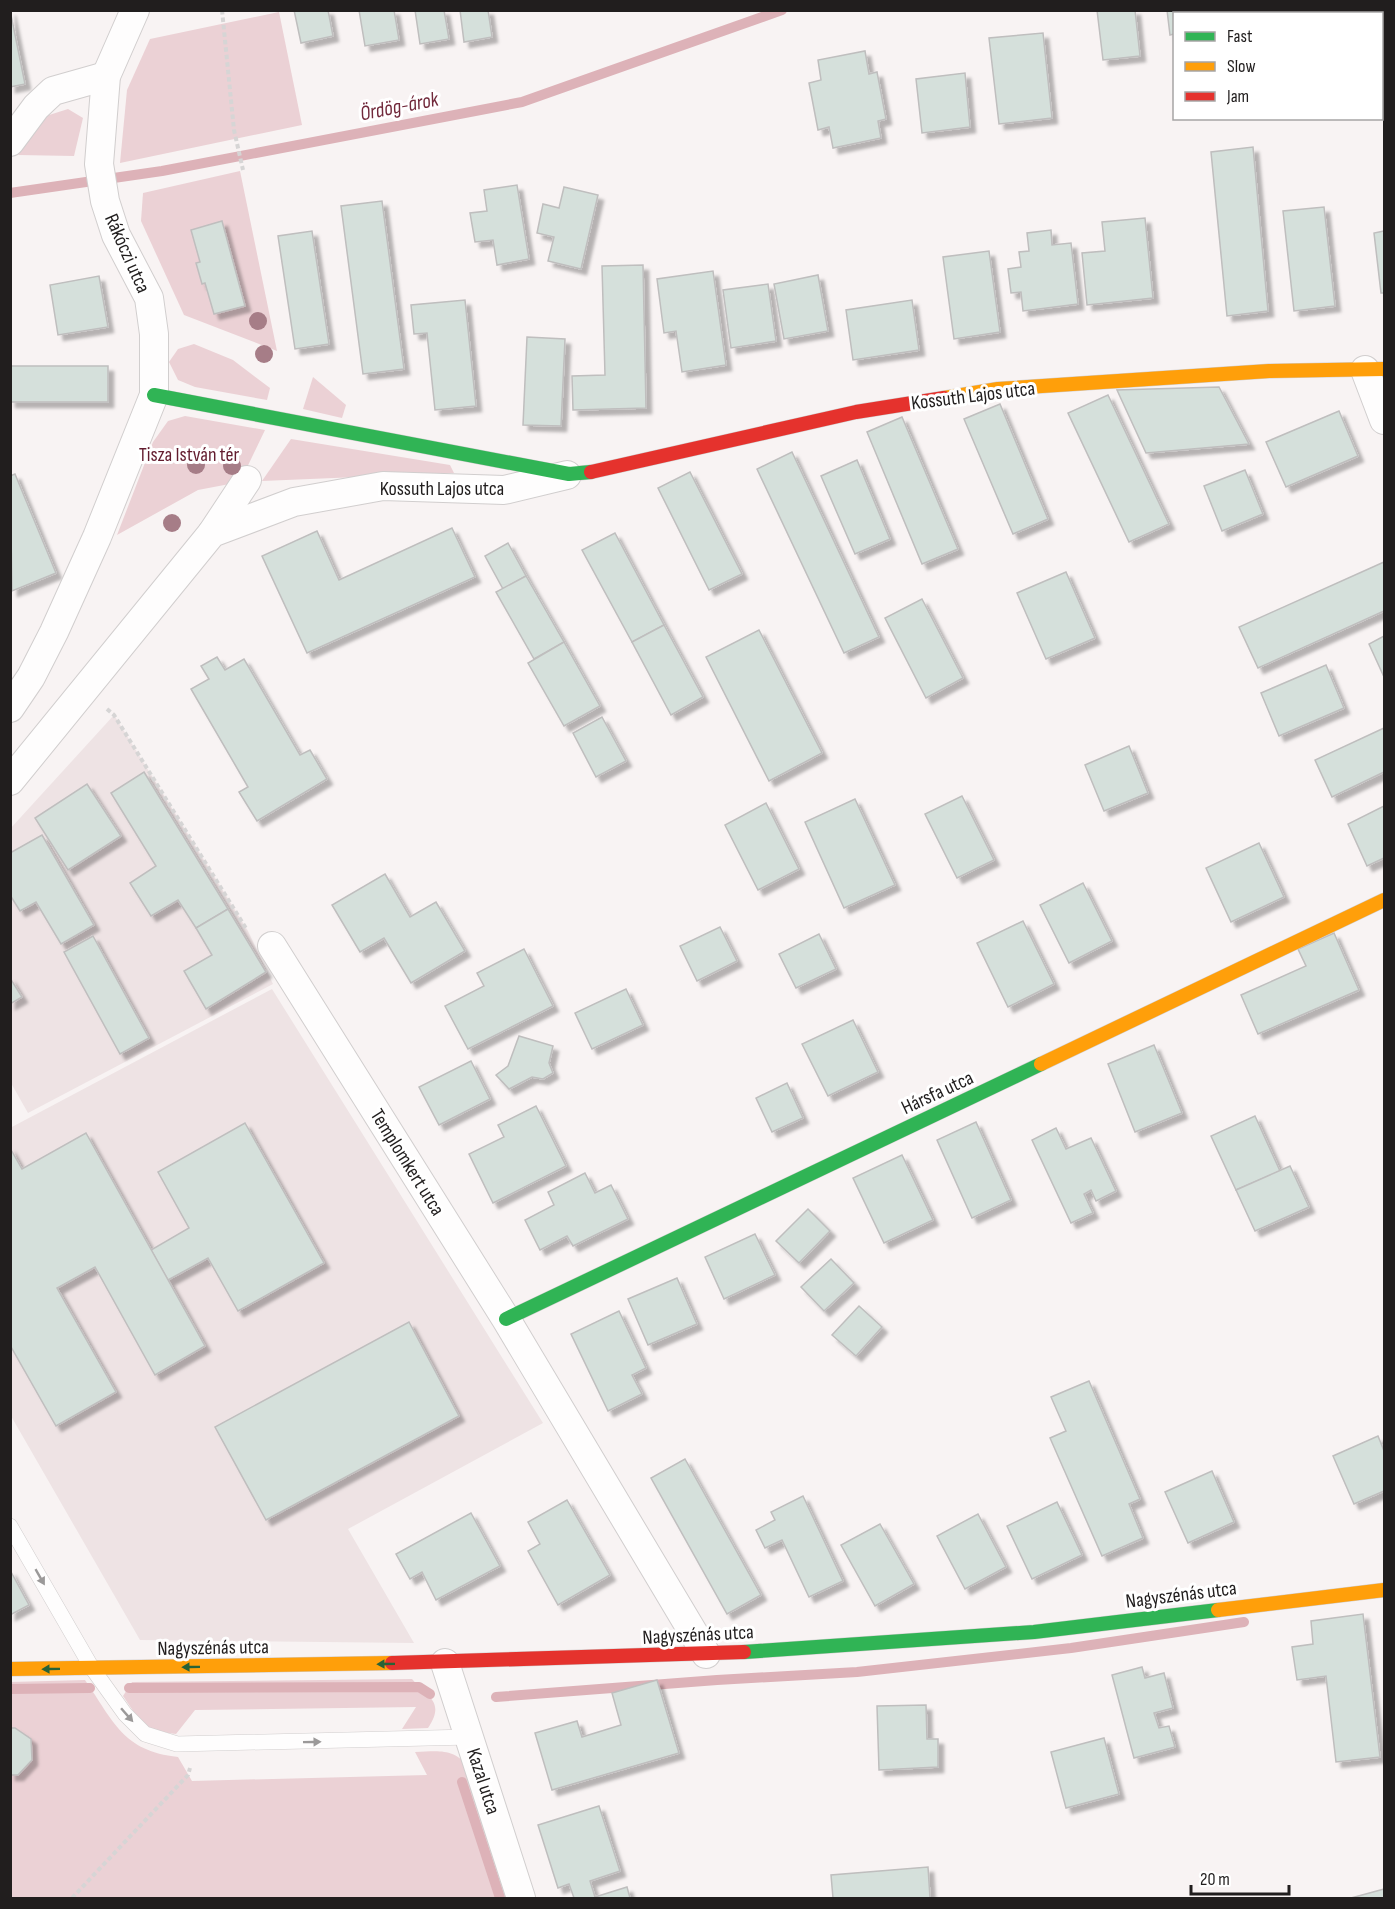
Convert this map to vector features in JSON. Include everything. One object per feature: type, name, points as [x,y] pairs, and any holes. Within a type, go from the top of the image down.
[{"type":"street","name":"Rákóczi utca","points":[[135,10],[105,76],[99,164],[105,201],[116,235],[149,298],[154,334],[154,395]]},
{"type":"street","points":[[10,142],[36,107],[53,91],[105,76]]},
{"type":"street","points":[[1375,370],[1384,420]]},
{"type":"street","name":"Kossuth Lajos utca","points":[[212,533],[294,502],[382,486],[504,490],[569,474],[601,471],[856,412],[955,395],[1061,384],[1246,372],[1375,370]]},
{"type":"street","points":[[10,708],[31,677],[54,632],[97,537],[154,395]]},
{"type":"street","name":"Kossuth Lajos utca","points":[[154,395],[569,474]]},
{"type":"street","points":[[10,781],[86,691],[212,533],[247,480]]},
{"type":"street","name":"Hársfa utca","points":[[506,1319],[1384,900]]},
{"type":"street","name":"Templomkert utca","points":[[272,946],[506,1319],[706,1654]]},
{"type":"street","name":"Nagyszénás utca","points":[[10,1669],[445,1663],[706,1654],[1035,1632],[1384,1590]]},
{"type":"street","name":"Kazal utca","points":[[445,1663],[521,1899]]},
{"type":"lane","points":[[10,1526],[92,1668],[127,1717],[145,1734],[177,1744],[470,1737]]},
{"type":"path","points":[[222,10],[234,130],[243,170]]},
{"type":"path","points":[[86,691],[114,716],[248,931],[272,946]]},
{"type":"path","points":[[72,1899],[188,1775],[196,1744]]},
{"type":"shaded area","points":[[114,715],[248,931],[273,984],[28,1113],[11,1083],[10,829]]},
{"type":"shaded area","points":[[272,989],[543,1423],[348,1529],[414,1643],[140,1640],[11,1416],[10,1128]]},
{"type":"green space","points":[[279,12],[302,125],[120,163],[127,90],[150,39]]},
{"type":"green space","points":[[68,109],[83,118],[74,156],[18,155],[46,116]]},
{"type":"green space","points":[[240,171],[277,351],[184,315],[141,221],[143,193]]},
{"type":"green space","name":"Tisza István tér","points":[[194,344],[233,360],[270,388],[267,400],[195,387],[178,380],[169,362],[178,349]]},
{"type":"green space","points":[[313,377],[346,405],[342,418],[303,409]]},
{"type":"green space","name":"Tisza István tér","points":[[185,416],[265,430],[240,482],[198,490],[117,535],[153,442],[168,421]]},
{"type":"green space","points":[[291,439],[450,465],[454,473],[262,481]]},
{"type":"green space","points":[[412,1679],[435,1705],[433,1719],[428,1728],[402,1729],[416,1707],[195,1710],[176,1734],[146,1730],[123,1696],[132,1682]]},
{"type":"green space","points":[[85,1680],[122,1732],[144,1748],[159,1754],[178,1757],[192,1781],[427,1775],[415,1752],[439,1751],[458,1757],[471,1768],[508,1898],[11,1898],[10,1682]]},
{"type":"building","points":[[10,10],[25,84],[10,87]]},
{"type":"building","points":[[294,10],[328,10],[333,36],[301,43]]},
{"type":"building","points":[[359,10],[394,10],[399,40],[365,46]]},
{"type":"building","points":[[415,10],[444,10],[449,39],[420,44]]},
{"type":"building","points":[[460,10],[488,10],[492,37],[464,42]]},
{"type":"building","points":[[1097,10],[1135,10],[1140,56],[1103,60]]},
{"type":"building","points":[[1167,10],[1227,10],[1227,12],[1173,12],[1173,34],[1170,35]]},
{"type":"building","points":[[1254,10],[1288,10],[1274,12],[1254,12]]},
{"type":"building","points":[[1043,33],[1052,118],[999,124],[989,38]]},
{"type":"building","points":[[865,51],[869,74],[877,72],[886,119],[878,121],[881,138],[833,148],[829,127],[818,130],[809,83],[821,80],[818,60]]},
{"type":"building","points":[[965,73],[970,127],[922,133],[916,79]]},
{"type":"building","points":[[1253,147],[1268,311],[1227,316],[1211,152]]},
{"type":"building","points":[[517,185],[529,259],[497,265],[493,240],[475,242],[470,213],[487,211],[484,190]]},
{"type":"building","points":[[564,187],[598,195],[581,269],[548,261],[554,237],[537,233],[543,204],[559,208]]},
{"type":"building","points":[[382,201],[404,369],[363,374],[341,206]]},
{"type":"building","points":[[1324,207],[1335,306],[1294,311],[1283,211]]},
{"type":"building","points":[[1145,218],[1153,298],[1087,305],[1082,253],[1105,251],[1102,222]]},
{"type":"building","points":[[222,221],[245,306],[214,314],[205,283],[202,284],[196,263],[200,262],[191,230]]},
{"type":"building","points":[[1051,230],[1052,245],[1071,243],[1078,304],[1023,311],[1021,292],[1011,293],[1008,269],[1021,267],[1019,252],[1029,251],[1027,233]]},
{"type":"building","points":[[312,231],[329,344],[295,349],[278,236]]},
{"type":"building","points":[[1384,231],[1384,293],[1381,293],[1374,233]]},
{"type":"building","points":[[989,251],[1000,332],[954,339],[943,257]]},
{"type":"building","points":[[643,265],[646,408],[573,410],[572,376],[605,375],[602,266]]},
{"type":"building","points":[[713,271],[726,365],[682,372],[676,331],[664,333],[657,279]]},
{"type":"building","points":[[818,275],[828,331],[784,339],[774,284]]},
{"type":"building","points":[[99,276],[108,327],[58,335],[50,285]]},
{"type":"building","points":[[768,284],[776,341],[731,348],[723,290]]},
{"type":"building","points":[[465,300],[476,406],[435,410],[427,333],[414,334],[411,305]]},
{"type":"building","points":[[912,300],[919,350],[853,360],[846,310]]},
{"type":"building","points":[[527,337],[565,339],[561,426],[523,425]]},
{"type":"building","points":[[10,366],[108,366],[108,402],[10,402]]},
{"type":"building","points":[[1219,387],[1249,444],[1146,453],[1117,390]]},
{"type":"building","points":[[1108,395],[1169,524],[1129,542],[1068,413]]},
{"type":"building","points":[[1000,404],[1048,519],[1013,534],[964,419]]},
{"type":"building","points":[[1339,411],[1358,456],[1286,487],[1266,442]]},
{"type":"building","points":[[902,417],[958,549],[922,564],[867,432]]},
{"type":"building","points":[[792,452],[879,637],[844,653],[757,469]]},
{"type":"building","points":[[857,460],[890,539],[855,554],[821,476]]},
{"type":"building","points":[[1245,470],[1263,514],[1222,531],[1204,486]]},
{"type":"building","points":[[690,472],[742,574],[709,590],[658,488]]},
{"type":"building","points":[[15,474],[56,573],[12,591],[10,476]]},
{"type":"building","points":[[452,528],[475,577],[307,653],[262,556],[317,531],[339,580]]},
{"type":"building","points":[[615,533],[664,625],[632,642],[582,550]]},
{"type":"building","points":[[508,543],[526,576],[503,589],[485,556]]},
{"type":"building","points":[[1384,562],[1384,611],[1258,668],[1239,627]]},
{"type":"building","points":[[1066,572],[1095,638],[1046,659],[1017,593]]},
{"type":"building","points":[[526,576],[564,642],[534,659],[496,592]]},
{"type":"building","points":[[922,599],[963,678],[926,698],[885,618]]},
{"type":"building","points":[[664,625],[703,697],[671,715],[632,642]]},
{"type":"building","points":[[759,630],[822,753],[769,781],[706,657]]},
{"type":"building","points":[[1384,636],[1384,677],[1369,644]]},
{"type":"building","points":[[564,642],[600,706],[564,726],[528,663]]},
{"type":"building","points":[[217,657],[225,670],[244,659],[300,755],[310,750],[327,779],[257,821],[239,792],[248,787],[191,689],[209,679],[201,666]]},
{"type":"building","points":[[1326,665],[1344,708],[1279,736],[1261,693]]},
{"type":"building","points":[[602,717],[626,761],[596,777],[573,733]]},
{"type":"building","points":[[1384,728],[1384,772],[1332,797],[1315,760]]},
{"type":"building","points":[[1129,746],[1148,793],[1104,811],[1085,765]]},
{"type":"building","points":[[144,772],[228,909],[196,928],[178,900],[151,916],[130,883],[156,866],[111,793]]},
{"type":"building","points":[[87,784],[121,836],[68,870],[35,818]]},
{"type":"building","points":[[962,796],[994,860],[957,878],[925,814]]},
{"type":"building","points":[[855,799],[895,885],[844,908],[805,822]]},
{"type":"building","points":[[766,803],[799,869],[758,890],[725,825]]},
{"type":"building","points":[[1384,806],[1384,858],[1367,866],[1348,824]]},
{"type":"building","points":[[42,835],[94,925],[61,944],[36,902],[20,911],[10,895],[10,853]]},
{"type":"building","points":[[1259,843],[1284,897],[1231,922],[1206,868]]},
{"type":"building","points":[[385,874],[410,917],[436,902],[465,951],[411,983],[384,938],[360,952],[332,905]]},
{"type":"building","points":[[1083,883],[1112,941],[1069,963],[1040,905]]},
{"type":"building","points":[[228,909],[266,972],[206,1009],[184,971],[212,955],[196,928]]},
{"type":"building","points":[[1023,921],[1054,984],[1008,1007],[977,943]]},
{"type":"building","points":[[720,927],[737,961],[697,981],[680,946]]},
{"type":"building","points":[[1334,933],[1359,990],[1258,1034],[1241,995],[1306,966],[1298,949]]},
{"type":"building","points":[[819,934],[836,969],[796,988],[779,954]]},
{"type":"building","points":[[93,936],[149,1038],[120,1054],[64,952]]},
{"type":"building","points":[[524,949],[553,1006],[468,1049],[445,1006],[484,986],[477,973]]},
{"type":"building","points":[[10,978],[22,997],[10,1004]]},
{"type":"building","points":[[626,989],[643,1025],[592,1049],[575,1013]]},
{"type":"building","points":[[853,1020],[878,1072],[828,1096],[802,1044]]},
{"type":"building","points":[[519,1036],[553,1046],[549,1063],[553,1073],[543,1079],[532,1077],[509,1089],[496,1075],[508,1066]]},
{"type":"building","points":[[1154,1045],[1182,1113],[1135,1132],[1108,1064]]},
{"type":"building","points":[[471,1061],[490,1099],[439,1125],[419,1087]]},
{"type":"building","points":[[787,1083],[803,1118],[772,1132],[756,1098]]},
{"type":"building","points":[[536,1106],[566,1166],[493,1203],[469,1154],[504,1137],[498,1125]]},
{"type":"building","points":[[1255,1116],[1280,1171],[1236,1190],[1211,1136]]},
{"type":"building","points":[[976,1122],[1011,1200],[972,1218],[937,1140]]},
{"type":"building","points":[[245,1123],[324,1263],[238,1311],[208,1258],[168,1280],[151,1250],[189,1228],[158,1172]]},
{"type":"building","points":[[1056,1128],[1066,1149],[1091,1138],[1116,1191],[1096,1201],[1091,1190],[1084,1194],[1093,1213],[1071,1223],[1032,1140]]},
{"type":"building","points":[[86,1133],[205,1346],[155,1375],[95,1267],[57,1288],[116,1392],[56,1426],[10,1345],[10,1148],[22,1169]]},
{"type":"building","points":[[902,1155],[933,1220],[884,1243],[853,1178]]},
{"type":"building","points":[[1290,1166],[1309,1207],[1255,1231],[1236,1190]]},
{"type":"building","points":[[585,1173],[595,1193],[611,1185],[628,1219],[573,1246],[567,1236],[540,1250],[525,1220],[554,1205],[548,1192]]},
{"type":"building","points":[[808,1209],[830,1231],[799,1263],[776,1241]]},
{"type":"building","points":[[755,1234],[775,1275],[724,1299],[705,1257]]},
{"type":"building","points":[[831,1259],[854,1283],[824,1311],[801,1287]]},
{"type":"building","points":[[677,1278],[697,1324],[648,1345],[628,1299]]},
{"type":"building","points":[[859,1306],[882,1327],[856,1356],[832,1335]]},
{"type":"building","points":[[619,1311],[646,1368],[632,1375],[642,1394],[608,1411],[571,1334]]},
{"type":"building","points":[[409,1322],[459,1416],[266,1520],[215,1427]]},
{"type":"building","points":[[1089,1381],[1140,1499],[1129,1504],[1143,1538],[1102,1556],[1050,1438],[1066,1431],[1051,1397]]},
{"type":"building","points":[[1378,1436],[1384,1451],[1384,1491],[1354,1504],[1333,1456]]},
{"type":"building","points":[[685,1459],[761,1595],[727,1614],[651,1478]]},
{"type":"building","points":[[1212,1471],[1234,1522],[1188,1543],[1165,1492]]},
{"type":"building","points":[[803,1496],[843,1581],[809,1597],[782,1540],[765,1548],[756,1530],[775,1520],[771,1512]]},
{"type":"building","points":[[567,1500],[610,1575],[558,1605],[528,1551],[540,1544],[528,1522]]},
{"type":"building","points":[[1057,1502],[1082,1555],[1032,1579],[1007,1526]]},
{"type":"building","points":[[471,1513],[500,1566],[436,1600],[422,1572],[410,1579],[396,1554]]},
{"type":"building","points":[[978,1514],[1006,1567],[965,1589],[937,1536]]},
{"type":"building","points":[[880,1524],[914,1584],[875,1606],[841,1545]]},
{"type":"building","points":[[10,1570],[29,1605],[10,1615]]},
{"type":"building","points":[[1363,1614],[1380,1757],[1336,1762],[1326,1676],[1297,1680],[1292,1647],[1313,1644],[1311,1621]]},
{"type":"building","points":[[1142,1667],[1145,1678],[1164,1673],[1173,1708],[1154,1713],[1159,1728],[1169,1726],[1175,1747],[1134,1758],[1112,1675]]},
{"type":"building","points":[[657,1680],[679,1753],[552,1790],[535,1733],[577,1721],[582,1737],[621,1725],[612,1693]]},
{"type":"building","points":[[926,1705],[927,1739],[938,1739],[938,1767],[879,1770],[877,1706]]},
{"type":"building","points":[[10,1728],[15,1728],[31,1739],[32,1760],[18,1775],[10,1775]]},
{"type":"building","points":[[1104,1738],[1119,1794],[1066,1808],[1051,1752]]},
{"type":"building","points":[[599,1806],[620,1871],[590,1881],[595,1897],[627,1887],[630,1898],[574,1898],[569,1884],[558,1888],[538,1825]]},
{"type":"building","points":[[928,1867],[930,1898],[833,1898],[831,1875]]},
{"type":"building","points":[[1384,1889],[1384,1898],[1351,1898]]},
{"type":"waterway","name":"Ördög-árok","points":[[10,193],[162,171],[522,102],[782,10]]},
{"type":"waterway","points":[[496,1697],[857,1672],[1071,1648],[1244,1622]]},
{"type":"waterway","points":[[129,1688],[419,1687],[430,1694]]},
{"type":"waterway","points":[[10,1689],[90,1688]]},
{"type":"waterway","points":[[462,1782],[500,1898]]},
{"type":"traffic: fast","points":[[154,395],[569,474],[591,472]]},
{"type":"traffic: fast","points":[[506,1319],[1041,1064]]},
{"type":"traffic: fast","points":[[744,1652],[1034,1632],[1218,1610]]},
{"type":"traffic: slow","points":[[944,398],[998,389],[1269,371],[1384,369]]},
{"type":"traffic: slow","points":[[1041,1064],[1384,900]]},
{"type":"traffic: slow","points":[[1218,1610],[1384,1590]]},
{"type":"traffic: slow","points":[[10,1669],[392,1663]]},
{"type":"traffic: jam","points":[[591,472],[856,412],[944,398]]},
{"type":"traffic: jam","points":[[392,1663],[744,1652]]}]
